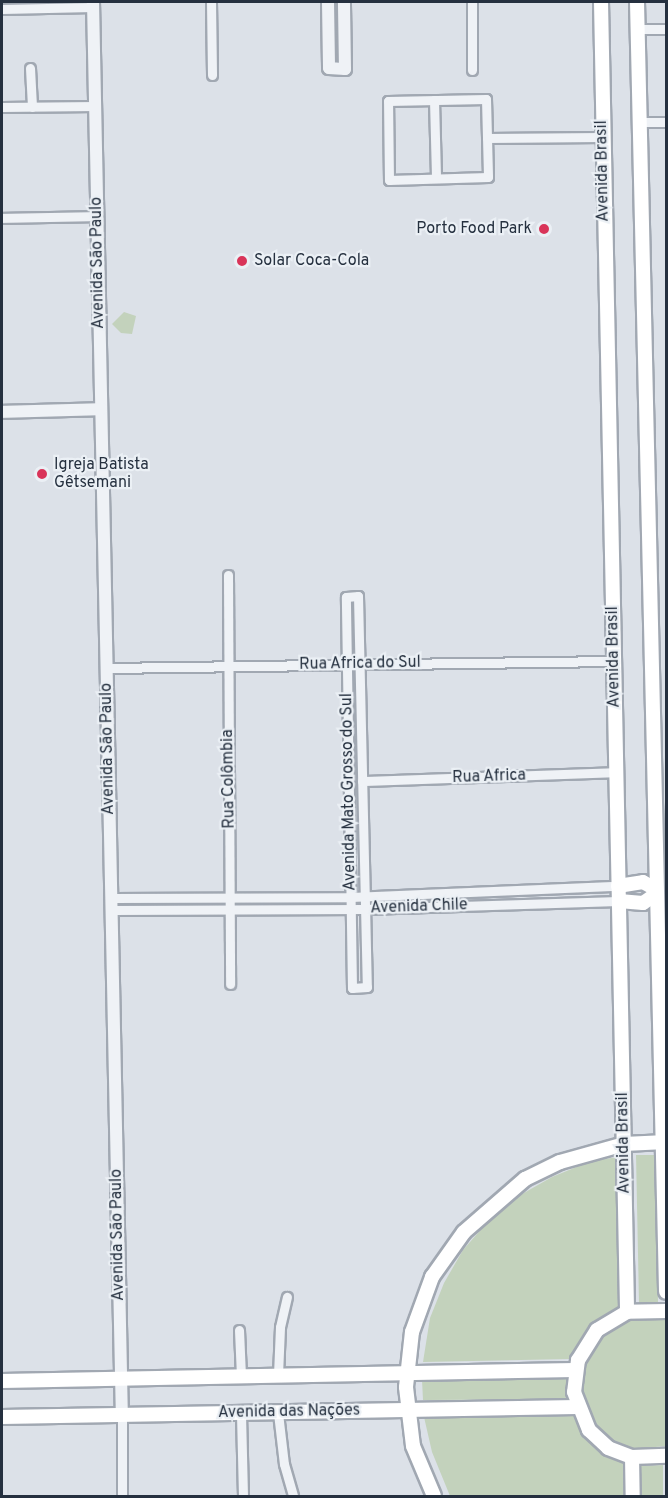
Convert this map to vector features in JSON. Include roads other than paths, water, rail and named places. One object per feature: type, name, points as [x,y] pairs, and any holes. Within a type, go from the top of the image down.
[{"type":"main road","name":"Avenida Brasil","points":[[601,2],[627,1312]]},
{"type":"main road","points":[[637,2],[655,892],[664,1142],[666,1292]]},
{"type":"main road","points":[[619,894],[643,882],[655,892]]},
{"type":"main road","points":[[619,894],[643,903],[655,892]]},
{"type":"main road","points":[[434,1497],[413,1446],[407,1410],[407,1373],[420,1305],[432,1277],[464,1232],[525,1179],[560,1162],[624,1144],[664,1142]]},
{"type":"main road","points":[[666,1311],[627,1312],[597,1330],[586,1344],[575,1370],[577,1407],[589,1430],[602,1442],[632,1458],[666,1456]]},
{"type":"main road","points":[[2,1381],[575,1370]]},
{"type":"main road","name":"Avenida das Nações","points":[[2,1417],[577,1407]]},
{"type":"main road","points":[[632,1458],[633,1497]]},
{"type":"street","points":[[210,2],[212,75]]},
{"type":"street","points":[[328,2],[329,68],[345,69],[344,2]]},
{"type":"street","points":[[472,2],[472,70]]},
{"type":"street","points":[[2,9],[93,4]]},
{"type":"street","name":"Avenida São Paulo","points":[[93,4],[122,1497]]},
{"type":"street","points":[[637,29],[666,29]]},
{"type":"street","points":[[30,68],[32,107]]},
{"type":"street","points":[[486,99],[487,138],[488,177],[389,180],[388,101],[486,99]]},
{"type":"street","points":[[434,100],[436,178]]},
{"type":"street","points":[[2,107],[96,106]]},
{"type":"street","points":[[639,122],[666,122]]},
{"type":"street","points":[[487,138],[602,137]]},
{"type":"street","points":[[2,218],[97,216]]},
{"type":"street","points":[[2,412],[101,409]]},
{"type":"street","name":"Rua Colômbia","points":[[228,575],[230,984]]},
{"type":"street","name":"Avenida Mato Grosso do Sul","points":[[358,596],[359,664],[367,987],[352,988],[346,597],[358,596]]},
{"type":"street","name":"Rua Africa do Sul","points":[[106,668],[614,661]]},
{"type":"street","name":"Rua Africa","points":[[362,782],[616,772]]},
{"type":"street","name":"Avenida Chile","points":[[112,904],[365,896],[619,894]]},
{"type":"street","name":"Avenida Chile","points":[[112,904],[230,911],[365,909],[619,894]]},
{"type":"street","points":[[278,1375],[280,1327],[287,1297]]},
{"type":"street","points":[[239,1330],[241,1376]]},
{"type":"street","points":[[278,1413],[284,1464],[293,1497]]},
{"type":"street","points":[[241,1414],[243,1497]]},
{"type":"place","name":"Porto Food Park","points":[[544,229]]},
{"type":"place","name":"Solar Coca-Cola","points":[[242,261]]},
{"type":"place","name":"Igreja Batista Gêtsemani","points":[[42,474]]}]
